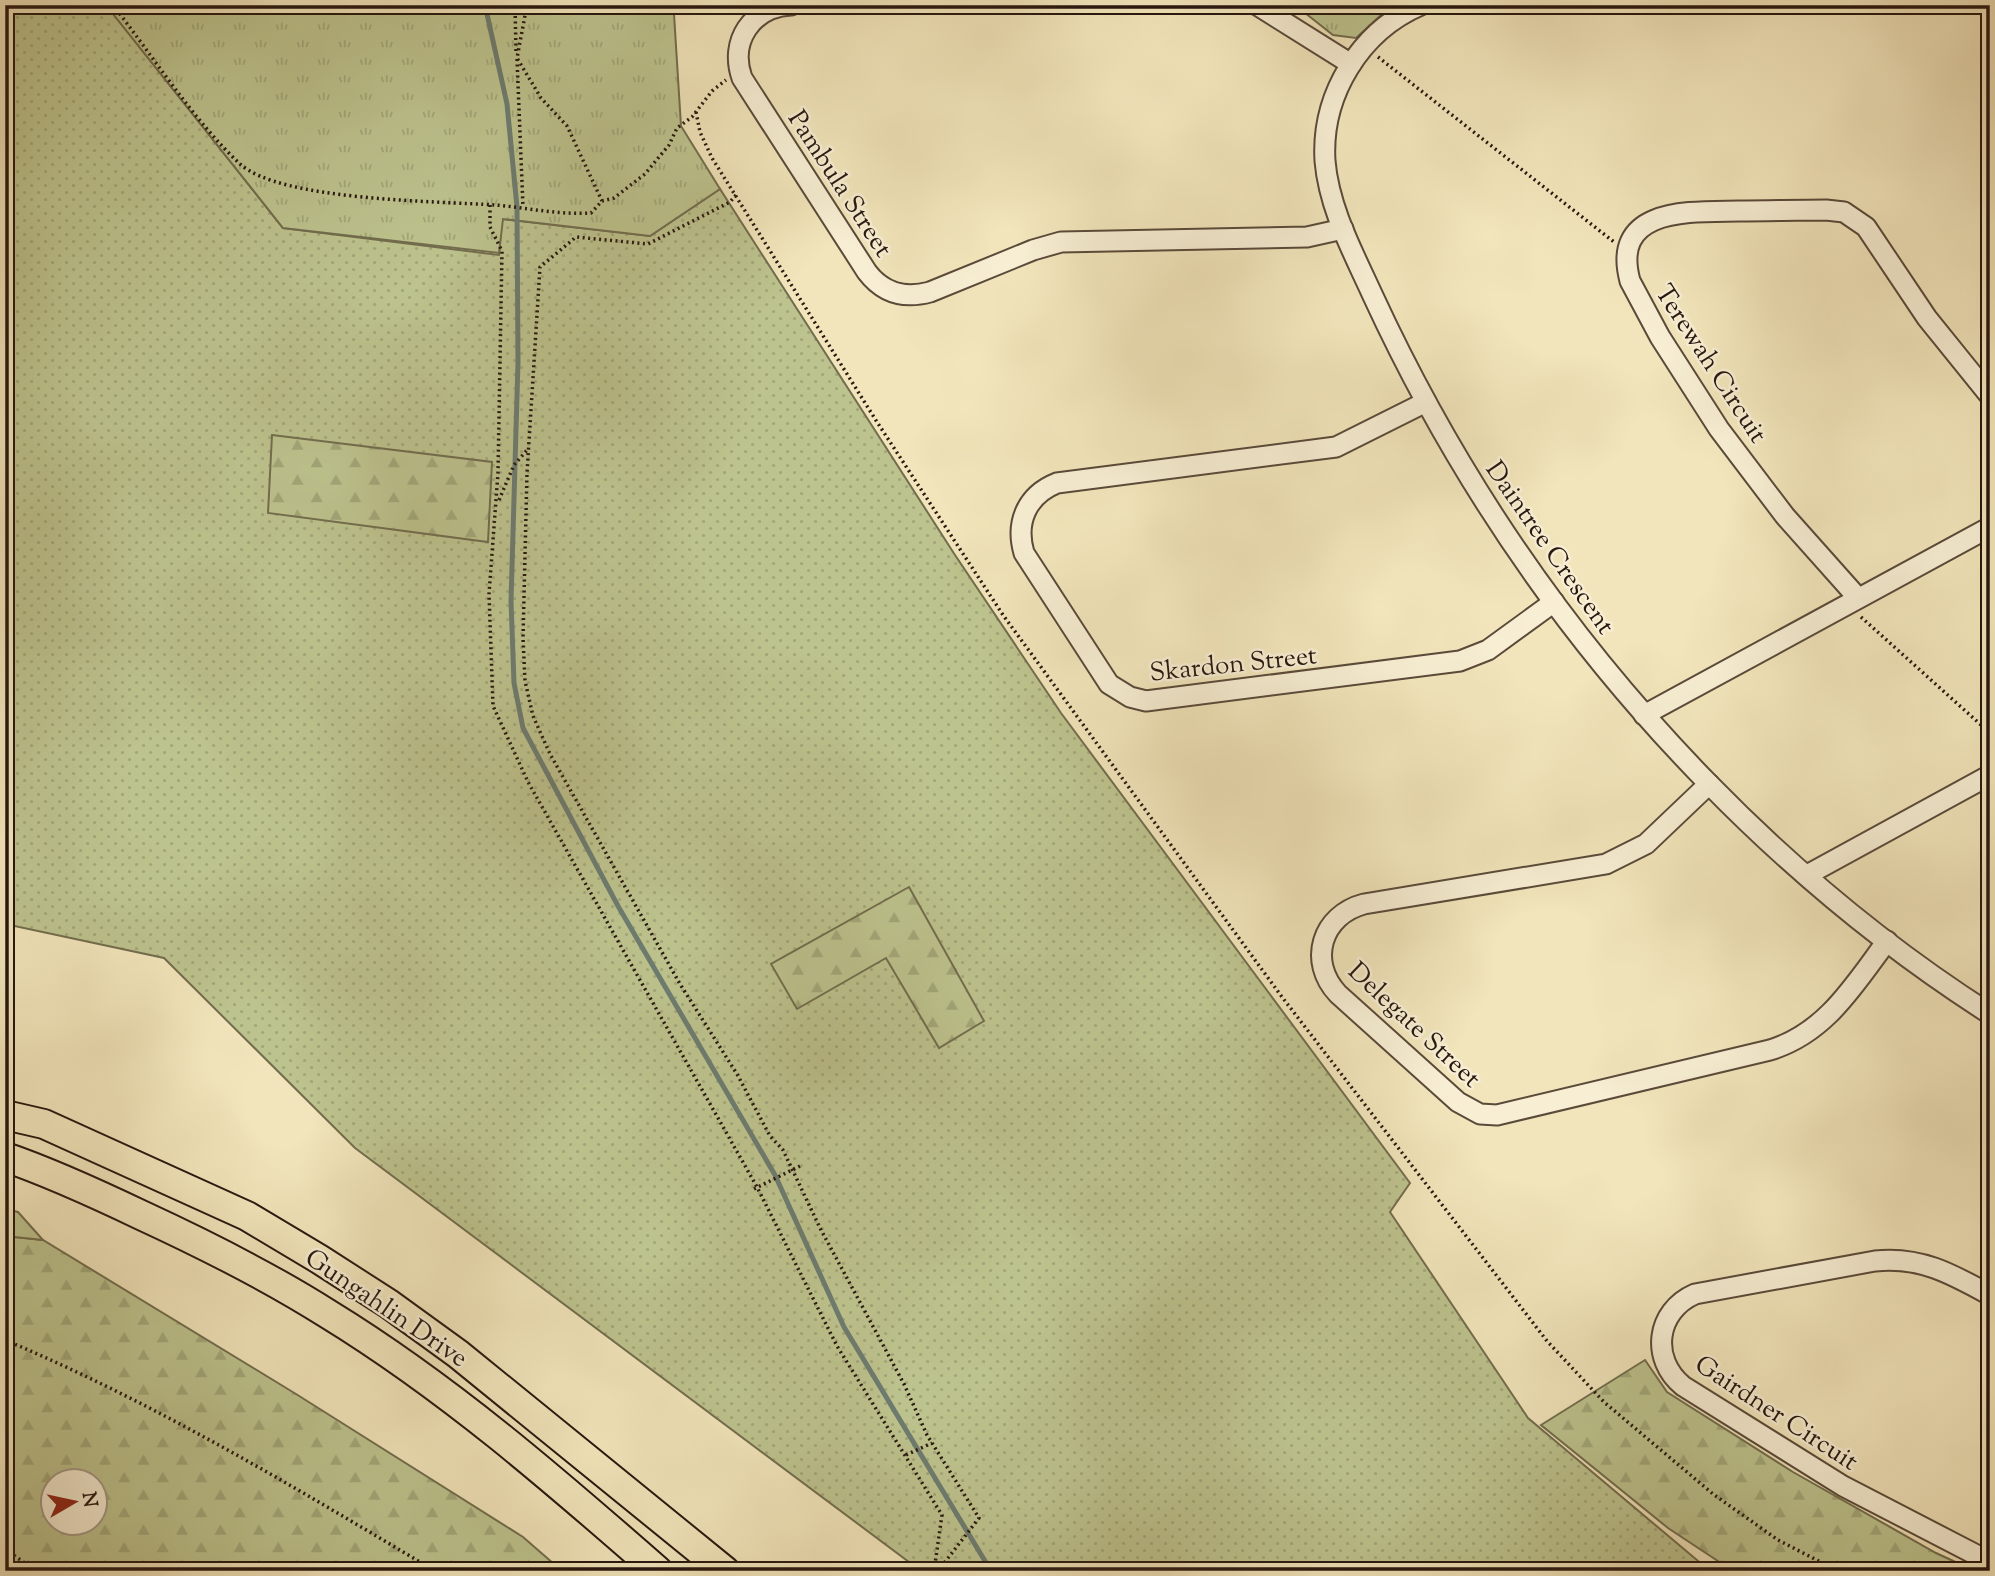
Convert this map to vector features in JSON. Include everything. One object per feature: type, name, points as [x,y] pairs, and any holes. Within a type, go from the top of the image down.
[{"type":"highway","points":[[5,1107],[44,1124]]},
{"type":"highway","name":"Gungahlin Drive","points":[[5,1115],[44,1124],[247,1216],[389,1304],[523,1405],[585,1460],[725,1571]]},
{"type":"highway","name":"Gungahlin Drive","points":[[5,1157],[88,1190],[227,1255],[366,1338],[500,1437],[657,1571]]},
{"type":"highway","points":[[5,1172],[154,1221]]},
{"type":"street","points":[[739,70],[739,45],[751,22],[771,8],[791,5]]},
{"type":"street","points":[[1257,5],[1351,64]]},
{"type":"street","name":"Daintree Crescent","points":[[1421,5],[1392,21],[1365,45],[1351,64],[1336,93],[1325,143],[1327,176],[1343,229],[1426,402],[1493,514],[1554,603],[1644,715],[1709,784],[1807,875],[1887,941],[1990,1014]]},
{"type":"street","name":"Pambula Street","points":[[739,70],[746,85],[867,272],[879,285],[895,293],[912,295],[930,292],[1033,250],[1061,242],[1307,237],[1343,229]]},
{"type":"street","points":[[1628,253],[1634,238],[1645,225],[1669,213],[1826,210],[1844,212],[1866,227],[1927,318],[1990,396]]},
{"type":"street","name":"Terewah Circuit","points":[[1628,253],[1627,272],[1633,289],[1704,406],[1786,516],[1858,598]]},
{"type":"street","name":"Skardon Street","points":[[1426,402],[1336,447],[1057,483],[1035,496],[1025,510],[1021,527],[1024,553],[1110,684],[1122,694],[1146,701],[1460,661],[1489,650],[1554,603]]},
{"type":"street","points":[[1644,715],[1990,527]]},
{"type":"street","points":[[1807,875],[1990,775]]},
{"type":"street","name":"Delegate Street","points":[[1709,784],[1646,844],[1606,864],[1364,904],[1347,910],[1334,921],[1324,936],[1321,954],[1327,979],[1338,994],[1458,1102],[1480,1114],[1497,1115],[1770,1050],[1796,1041],[1828,1017],[1887,941]]},
{"type":"street","name":"Gairdner Circuit","points":[[1990,1295],[1930,1265],[1903,1260],[1875,1261],[1695,1294],[1680,1303],[1668,1316],[1661,1341],[1663,1358],[1670,1374],[1693,1393],[1843,1486],[1990,1562]]},
{"type":"path","points":[[113,5],[208,128],[241,165],[270,181],[307,189],[432,203],[523,207],[566,214],[591,213],[602,201],[614,198],[645,174],[670,145],[677,128],[696,112],[712,91],[739,70]]},
{"type":"path","points":[[515,5],[523,207]]},
{"type":"path","points":[[527,5],[517,58],[541,98],[567,126],[602,201]]},
{"type":"path","points":[[1365,45],[1381,61],[1628,253]]},
{"type":"path","points":[[696,112],[700,132],[712,158],[869,410],[1003,615],[1298,1018],[1547,1341],[1604,1402],[1713,1494],[1778,1540],[1838,1571]]},
{"type":"path","points":[[736,195],[730,202],[648,244],[576,237],[549,256],[540,267],[529,447],[523,638],[525,681],[533,716],[550,754],[610,864],[790,1171],[932,1443],[979,1518],[936,1571]]},
{"type":"path","points":[[490,205],[490,227],[502,251],[497,505],[489,594],[493,706],[528,782],[755,1188],[837,1346],[942,1516],[936,1571]]},
{"type":"path","points":[[497,505],[514,465],[529,447]]},
{"type":"path","points":[[1858,598],[1854,611],[1990,733]]},
{"type":"path","points":[[755,1188],[800,1166]]},
{"type":"path","points":[[5,1340],[47,1358],[188,1429],[435,1571]]},
{"type":"path","points":[[906,1455],[932,1443]]},
{"type":"path","points":[[5,1549],[36,1571]]},
{"type":"green space","points":[[5,5],[106,5],[283,228],[499,255],[502,219],[650,236],[720,189],[955,555],[1061,713],[1410,1183],[1390,1212],[1528,1418],[1710,1571],[921,1571],[355,1148],[164,958],[5,924]]},
{"type":"green space","points":[[106,5],[690,5],[674,14],[681,126],[720,189],[650,236],[503,219],[499,253],[283,228]]},
{"type":"green space","points":[[1295,5],[1392,5],[1356,38],[1333,35]]},
{"type":"green space","points":[[272,435],[492,462],[488,542],[268,513]]},
{"type":"green space","points":[[909,887],[984,1021],[939,1048],[886,958],[797,1009],[771,964]]},
{"type":"green space","points":[[5,1209],[18,1212],[43,1240],[5,1236]]},
{"type":"green space","points":[[5,1236],[43,1240],[296,1394],[523,1537],[562,1571],[5,1571]]},
{"type":"green space","points":[[1645,1360],[1667,1392],[1793,1472],[1936,1553],[1975,1571],[1733,1571],[1668,1528],[1541,1425]]},
{"type":"waterway","points":[[485,5],[507,104],[517,207],[518,362],[511,601],[514,683],[523,728],[618,906],[775,1175],[844,1327],[991,1571]]}]
